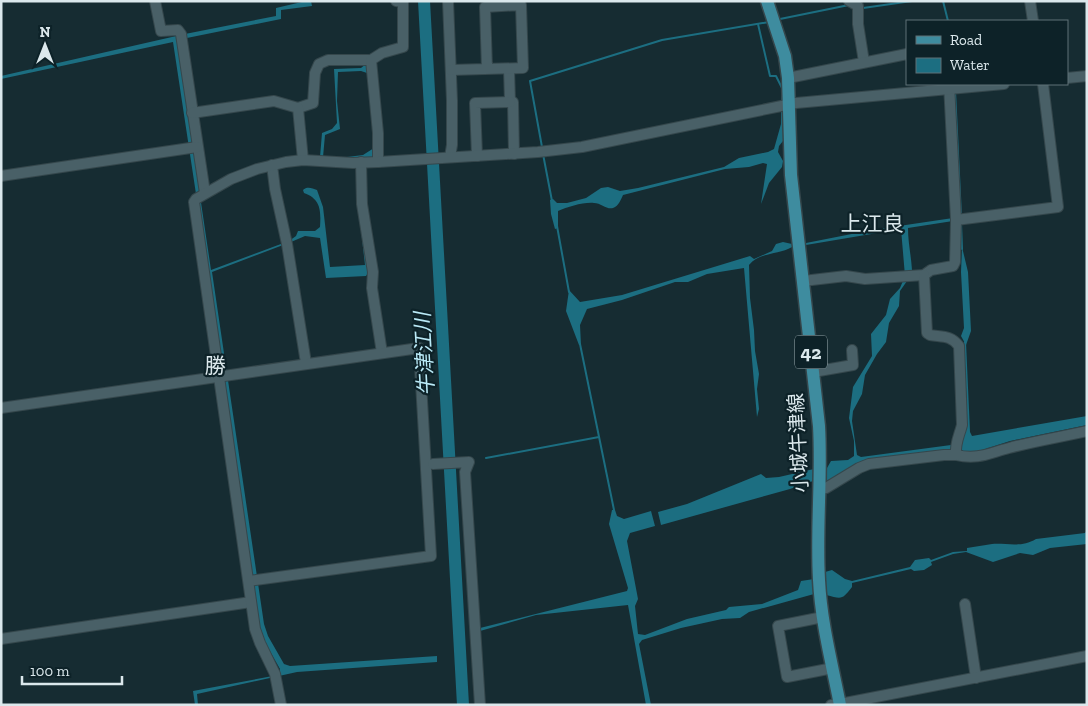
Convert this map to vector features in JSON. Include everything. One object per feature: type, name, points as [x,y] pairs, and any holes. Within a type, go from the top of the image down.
[{"type":"main road","name":"小城牛津線","points":[[767,1],[785,56],[788,78],[784,105],[819,436],[819,578],[823,617],[840,705]]},
{"type":"street","points":[[155,1],[161,31],[178,30],[181,38],[192,113],[193,148],[201,196]]},
{"type":"street","points":[[192,113],[274,101],[298,108],[313,103],[314,73],[319,64],[328,60],[372,60],[382,53],[403,47],[403,2],[396,1]]},
{"type":"street","points":[[448,1],[452,145],[450,158]]},
{"type":"street","points":[[1030,1],[1034,20]]},
{"type":"street","points":[[450,70],[487,69],[509,68],[523,68],[521,5],[485,6],[487,69]]},
{"type":"street","points":[[855,6],[864,62]]},
{"type":"street","points":[[788,78],[906,54]]},
{"type":"street","points":[[372,60],[378,133],[378,162]]},
{"type":"street","points":[[509,68],[510,102],[513,102],[514,154]]},
{"type":"street","points":[[1068,78],[1087,76]]},
{"type":"street","points":[[281,705],[276,677],[255,629],[251,602],[254,580],[194,202],[230,179],[272,165],[303,160],[357,163],[542,152],[582,147],[784,105],[987,85]]},
{"type":"street","points":[[961,220],[1058,207],[1043,85]]},
{"type":"street","points":[[803,281],[846,276],[865,280],[924,275],[931,270],[953,266],[961,220],[952,87]]},
{"type":"street","points":[[477,156],[475,104],[510,102]]},
{"type":"street","points":[[298,108],[303,160]]},
{"type":"street","points":[[1,176],[193,148]]},
{"type":"street","points":[[357,163],[373,272],[372,288],[382,353]]},
{"type":"street","points":[[272,165],[306,363]]},
{"type":"street","points":[[820,489],[826,488],[869,464],[944,455],[955,450],[962,425],[959,346],[955,340],[949,337],[927,333],[924,275]]},
{"type":"street","points":[[1,408],[419,348],[431,556],[254,580]]},
{"type":"street","points":[[813,372],[853,365],[852,350]]},
{"type":"street","points":[[955,450],[967,457],[985,456],[1008,448],[1087,431]]},
{"type":"street","points":[[424,453],[432,460],[433,464],[432,471],[426,482]]},
{"type":"street","points":[[433,464],[469,462],[465,472],[480,705]]},
{"type":"street","points":[[1,639],[251,602]]},
{"type":"street","points":[[965,604],[976,678]]},
{"type":"street","points":[[823,617],[778,626],[787,677],[833,668]]},
{"type":"street","points":[[831,705],[840,705],[1087,656]]},
{"type":"water","points":[[311,1],[312,6],[281,10],[281,19],[177,40],[211,270],[289,241],[296,236],[298,231],[315,231],[320,227],[319,206],[303,190],[308,188],[317,190],[323,207],[330,267],[365,265],[357,195],[356,161],[347,159],[347,157],[363,155],[374,148],[375,155],[373,158],[359,159],[369,271],[366,276],[326,278],[320,238],[305,236],[212,272],[264,624],[268,636],[284,664],[290,666],[437,656],[437,662],[297,672],[197,694],[198,705],[195,705],[193,691],[278,675],[280,669],[263,639],[259,627],[173,42],[1,79],[1,76],[185,34],[276,16],[276,8]]},
{"type":"water","points":[[366,64],[370,74],[361,71],[338,72],[337,101],[340,129],[325,135],[323,157],[320,157],[322,133],[332,129],[337,123],[334,69],[361,68]]},
{"type":"water","points":[[781,110],[783,110],[783,141],[779,146],[778,152],[783,161],[782,167],[769,183],[761,204],[767,164],[763,163],[749,167],[725,169],[623,195],[618,204],[613,208],[594,203],[571,206],[558,211],[558,228],[555,229],[550,200],[553,199],[557,203],[567,203],[586,198],[601,188],[608,187],[620,191],[638,188],[724,167],[739,158],[774,149],[781,124]]},
{"type":"water","points":[[953,218],[953,221],[908,228],[912,270],[909,272],[907,281],[900,291],[899,306],[889,323],[886,342],[865,375],[862,394],[853,411],[852,421],[857,455],[861,457],[951,446],[966,429],[967,410],[969,409],[970,432],[972,436],[1087,416],[1087,425],[1010,441],[973,453],[963,451],[959,447],[951,448],[951,450],[873,459],[861,462],[827,481],[827,468],[831,461],[848,460],[854,456],[854,441],[849,418],[853,387],[872,356],[871,334],[886,315],[890,299],[900,288],[905,276],[901,229],[806,245],[806,243],[872,230]]},
{"type":"water","points":[[783,242],[792,244],[792,247],[758,258],[749,265],[750,298],[759,374],[757,389],[759,409],[757,417],[744,268],[707,274],[688,282],[675,282],[622,300],[587,309],[580,325],[581,345],[579,345],[566,311],[569,290],[580,302],[622,295],[750,256],[754,259],[772,251],[776,244]]},
{"type":"water","points":[[962,247],[968,272],[971,331],[966,345],[961,336],[964,328],[961,272]]},
{"type":"water","points":[[814,469],[813,481],[661,525],[658,512],[687,504],[761,474],[766,478],[779,477]]},
{"type":"water","points":[[612,510],[615,510],[617,516],[624,519],[651,511],[655,526],[630,533],[627,541],[638,599],[635,606],[638,634],[645,635],[687,619],[726,610],[729,607],[762,604],[798,590],[801,581],[814,579],[814,594],[749,612],[740,618],[722,619],[681,628],[642,640],[639,644],[651,705],[646,705],[628,605],[536,615],[480,631],[480,628],[627,591],[628,588],[609,524]]},
{"type":"water","points":[[1087,530],[1087,544],[1050,548],[1033,555],[1020,553],[993,562],[966,552],[953,554],[931,562],[932,565],[924,570],[914,571],[911,569],[852,583],[852,587],[841,597],[826,595],[825,572],[832,570],[845,579],[852,581],[910,567],[915,560],[929,558],[931,560],[953,552],[967,551],[967,548],[992,544],[1020,544],[1036,539],[1085,533]]},
{"type":"waterway","name":"牛津江川","points":[[424,1],[463,705]]},
{"type":"waterway","points":[[863,8],[912,1]]},
{"type":"waterway","points":[[943,1],[948,20]]},
{"type":"waterway","points":[[780,19],[849,5]]},
{"type":"waterway","points":[[542,147],[530,81],[662,40],[769,22]]},
{"type":"waterway","points":[[758,24],[770,76],[776,76],[782,88],[782,103]]},
{"type":"waterway","points":[[955,91],[961,216]]},
{"type":"waterway","points":[[543,154],[552,201]]},
{"type":"waterway","points":[[961,223],[962,249]]},
{"type":"waterway","points":[[557,226],[569,292]]},
{"type":"waterway","points":[[965,342],[968,410]]},
{"type":"waterway","points":[[580,344],[614,510]]},
{"type":"waterway","points":[[486,458],[599,437]]},
{"type":"district","name":"上江良","points":[[872,223]]},
{"type":"district","name":"勝","points":[[215,365]]}]
